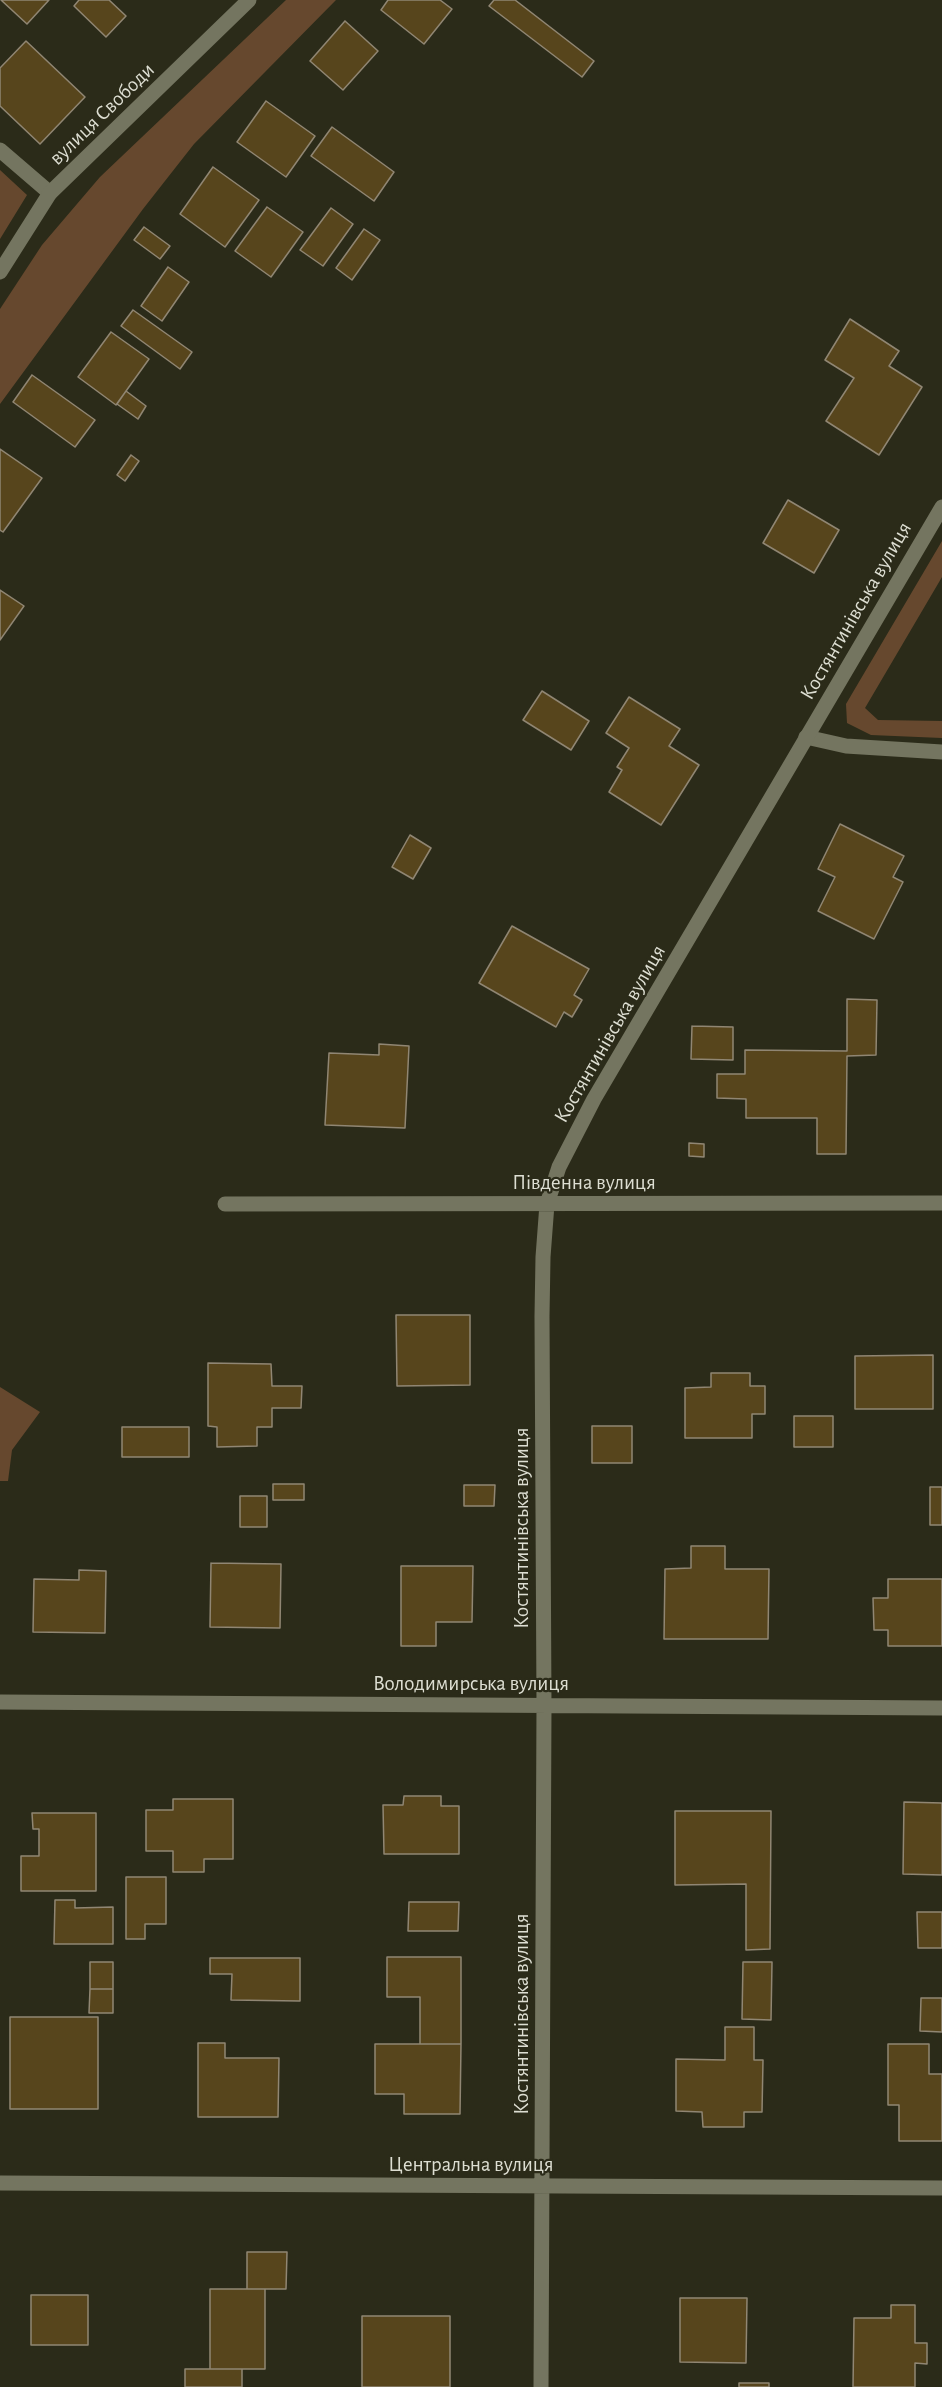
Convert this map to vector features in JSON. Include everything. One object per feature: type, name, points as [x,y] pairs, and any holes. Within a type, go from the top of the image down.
[{"type":"street","name":"вулиця Свободи","points":[[0,272],[50,193],[249,0]]},
{"type":"street","points":[[0,150],[50,193]]},
{"type":"street","name":"Костянтинівська вулиця","points":[[541,2387],[544,1706],[542,1316],[547,1204],[559,1167],[594,1099],[942,507]]},
{"type":"street","points":[[807,737],[855,747],[942,752]]},
{"type":"street","name":"Південна вулиця","points":[[225,1204],[942,1203]]},
{"type":"street","name":"Володимирська вулиця","points":[[0,1702],[942,1708]]},
{"type":"street","name":"Центральна вулиця","points":[[0,2183],[942,2188]]},
{"type":"shaded area","points":[[286,0],[336,0],[194,144],[143,209],[0,404],[0,309],[42,245],[100,177]]},
{"type":"shaded area","points":[[0,170],[27,195],[0,239]]},
{"type":"shaded area","points":[[942,541],[942,577],[865,708],[878,720],[942,721],[942,738],[871,735],[847,723],[846,704]]},
{"type":"shaded area","points":[[0,1387],[40,1412],[12,1450],[8,1481],[0,1481]]},
{"type":"building","points":[[1,0],[49,0],[27,24]]},
{"type":"building","points":[[79,0],[109,0],[126,16],[106,37],[74,6]]},
{"type":"building","points":[[388,0],[440,0],[452,9],[424,44],[381,10]]},
{"type":"building","points":[[494,0],[515,0],[594,61],[582,77],[489,6]]},
{"type":"building","points":[[345,21],[378,51],[343,90],[310,61]]},
{"type":"building","points":[[26,41],[85,97],[40,144],[0,106],[0,68]]},
{"type":"building","points":[[266,101],[315,136],[286,177],[237,142]]},
{"type":"building","points":[[332,127],[394,172],[374,201],[311,156]]},
{"type":"building","points":[[213,167],[259,200],[225,247],[180,214]]},
{"type":"building","points":[[267,207],[303,232],[271,277],[235,251]]},
{"type":"building","points":[[331,208],[353,224],[323,266],[300,250]]},
{"type":"building","points":[[144,227],[170,246],[160,259],[134,240]]},
{"type":"building","points":[[364,229],[380,240],[352,280],[336,268]]},
{"type":"building","points":[[168,267],[189,282],[162,321],[141,306]]},
{"type":"building","points":[[133,310],[192,352],[180,369],[121,326]]},
{"type":"building","points":[[850,319],[899,351],[889,366],[922,387],[879,455],[826,421],[854,378],[825,360]]},
{"type":"building","points":[[111,332],[149,359],[116,405],[78,377]]},
{"type":"building","points":[[32,375],[95,420],[75,447],[13,402]]},
{"type":"building","points":[[126,391],[146,406],[138,419],[117,404]]},
{"type":"building","points":[[0,449],[42,478],[3,532],[0,530]]},
{"type":"building","points":[[131,455],[139,461],[125,481],[117,475]]},
{"type":"building","points":[[788,500],[839,530],[814,573],[763,543]]},
{"type":"building","points":[[0,590],[24,606],[0,640]]},
{"type":"building","points":[[542,691],[589,721],[571,750],[523,720]]},
{"type":"building","points":[[629,697],[680,729],[669,746],[699,765],[661,825],[609,792],[622,770],[617,767],[629,748],[606,733]]},
{"type":"building","points":[[840,824],[904,856],[893,877],[903,882],[874,939],[818,911],[835,877],[818,869]]},
{"type":"building","points":[[410,835],[431,848],[413,879],[392,867]]},
{"type":"building","points":[[512,926],[589,969],[574,995],[582,1000],[572,1017],[564,1012],[556,1027],[479,983]]},
{"type":"building","points":[[847,999],[877,1000],[876,1055],[847,1056],[846,1154],[817,1154],[817,1118],[746,1118],[746,1099],[717,1098],[717,1074],[745,1074],[745,1050],[847,1051]]},
{"type":"building","points":[[692,1026],[733,1027],[733,1060],[691,1059]]},
{"type":"building","points":[[379,1044],[409,1046],[405,1128],[325,1125],[329,1053],[379,1055]]},
{"type":"building","points":[[689,1143],[704,1144],[704,1157],[689,1156]]},
{"type":"building","points":[[396,1315],[470,1315],[470,1385],[397,1386]]},
{"type":"building","points":[[933,1355],[933,1409],[855,1409],[855,1356]]},
{"type":"building","points":[[208,1363],[271,1364],[272,1386],[302,1386],[301,1408],[272,1408],[272,1427],[257,1427],[257,1446],[217,1447],[217,1427],[208,1426]]},
{"type":"building","points":[[711,1373],[750,1373],[750,1386],[765,1386],[765,1414],[752,1414],[752,1438],[685,1438],[685,1388],[711,1387]]},
{"type":"building","points":[[794,1416],[833,1416],[833,1447],[794,1447]]},
{"type":"building","points":[[592,1426],[632,1426],[632,1463],[592,1463]]},
{"type":"building","points":[[122,1427],[189,1427],[189,1457],[122,1457]]},
{"type":"building","points":[[273,1484],[304,1484],[304,1500],[273,1500]]},
{"type":"building","points":[[464,1485],[495,1485],[494,1506],[464,1506]]},
{"type":"building","points":[[930,1487],[942,1487],[942,1525],[930,1525]]},
{"type":"building","points":[[240,1496],[267,1496],[267,1527],[240,1527]]},
{"type":"building","points":[[691,1546],[725,1546],[725,1569],[769,1569],[768,1639],[664,1639],[665,1569],[691,1568]]},
{"type":"building","points":[[211,1563],[281,1564],[280,1628],[210,1627]]},
{"type":"building","points":[[401,1566],[473,1566],[472,1622],[436,1622],[436,1646],[401,1646]]},
{"type":"building","points":[[79,1570],[106,1571],[105,1633],[33,1632],[34,1579],[79,1580]]},
{"type":"building","points":[[888,1579],[942,1579],[942,1646],[888,1646],[888,1630],[874,1630],[873,1598],[888,1598]]},
{"type":"building","points":[[404,1796],[441,1796],[441,1806],[459,1806],[459,1854],[384,1854],[383,1805],[403,1805]]},
{"type":"building","points":[[173,1799],[233,1799],[233,1859],[204,1859],[204,1872],[173,1872],[173,1851],[146,1851],[146,1810],[173,1810]]},
{"type":"building","points":[[904,1802],[942,1803],[942,1875],[903,1874]]},
{"type":"building","points":[[675,1811],[771,1811],[770,1949],[746,1950],[746,1884],[675,1885]]},
{"type":"building","points":[[32,1813],[96,1813],[96,1891],[21,1891],[21,1856],[39,1856],[39,1829],[33,1829]]},
{"type":"building","points":[[126,1877],[166,1877],[166,1924],[145,1924],[145,1939],[126,1939]]},
{"type":"building","points":[[55,1900],[75,1900],[75,1908],[113,1907],[113,1944],[54,1944]]},
{"type":"building","points":[[409,1902],[459,1902],[458,1931],[408,1931]]},
{"type":"building","points":[[917,1912],[942,1912],[942,1948],[918,1948]]},
{"type":"building","points":[[387,1957],[461,1957],[461,2044],[420,2044],[420,1997],[387,1997]]},
{"type":"building","points":[[210,1958],[300,1958],[300,2001],[231,2000],[232,1974],[210,1974]]},
{"type":"building","points":[[90,1962],[113,1962],[113,1989],[90,1989]]},
{"type":"building","points":[[743,1962],[772,1962],[771,2020],[742,2019]]},
{"type":"building","points":[[90,1989],[113,1989],[113,2013],[89,2013]]},
{"type":"building","points":[[921,1998],[942,1998],[942,2032],[920,2031]]},
{"type":"building","points":[[10,2017],[98,2017],[98,2109],[10,2109]]},
{"type":"building","points":[[725,2027],[754,2027],[754,2060],[763,2060],[762,2112],[744,2112],[744,2127],[703,2127],[702,2112],[676,2111],[676,2059],[725,2060]]},
{"type":"building","points":[[198,2043],[225,2043],[225,2058],[279,2058],[278,2117],[198,2117]]},
{"type":"building","points":[[375,2044],[461,2044],[460,2114],[404,2114],[404,2094],[375,2094]]},
{"type":"building","points":[[888,2044],[929,2044],[929,2074],[942,2074],[942,2141],[899,2141],[899,2105],[888,2105]]},
{"type":"building","points":[[247,2252],[287,2252],[286,2289],[247,2289]]},
{"type":"building","points":[[210,2289],[265,2289],[265,2369],[210,2369]]},
{"type":"building","points":[[31,2295],[88,2295],[88,2345],[31,2345]]},
{"type":"building","points":[[680,2298],[747,2298],[746,2363],[680,2362]]},
{"type":"building","points":[[891,2305],[915,2305],[915,2343],[927,2343],[927,2364],[915,2363],[915,2387],[853,2387],[854,2318],[891,2318]]},
{"type":"building","points":[[362,2316],[450,2316],[450,2387],[362,2387]]},
{"type":"building","points":[[185,2369],[242,2369],[242,2387],[185,2387]]},
{"type":"building","points":[[739,2383],[769,2383],[769,2387],[739,2387]]}]
